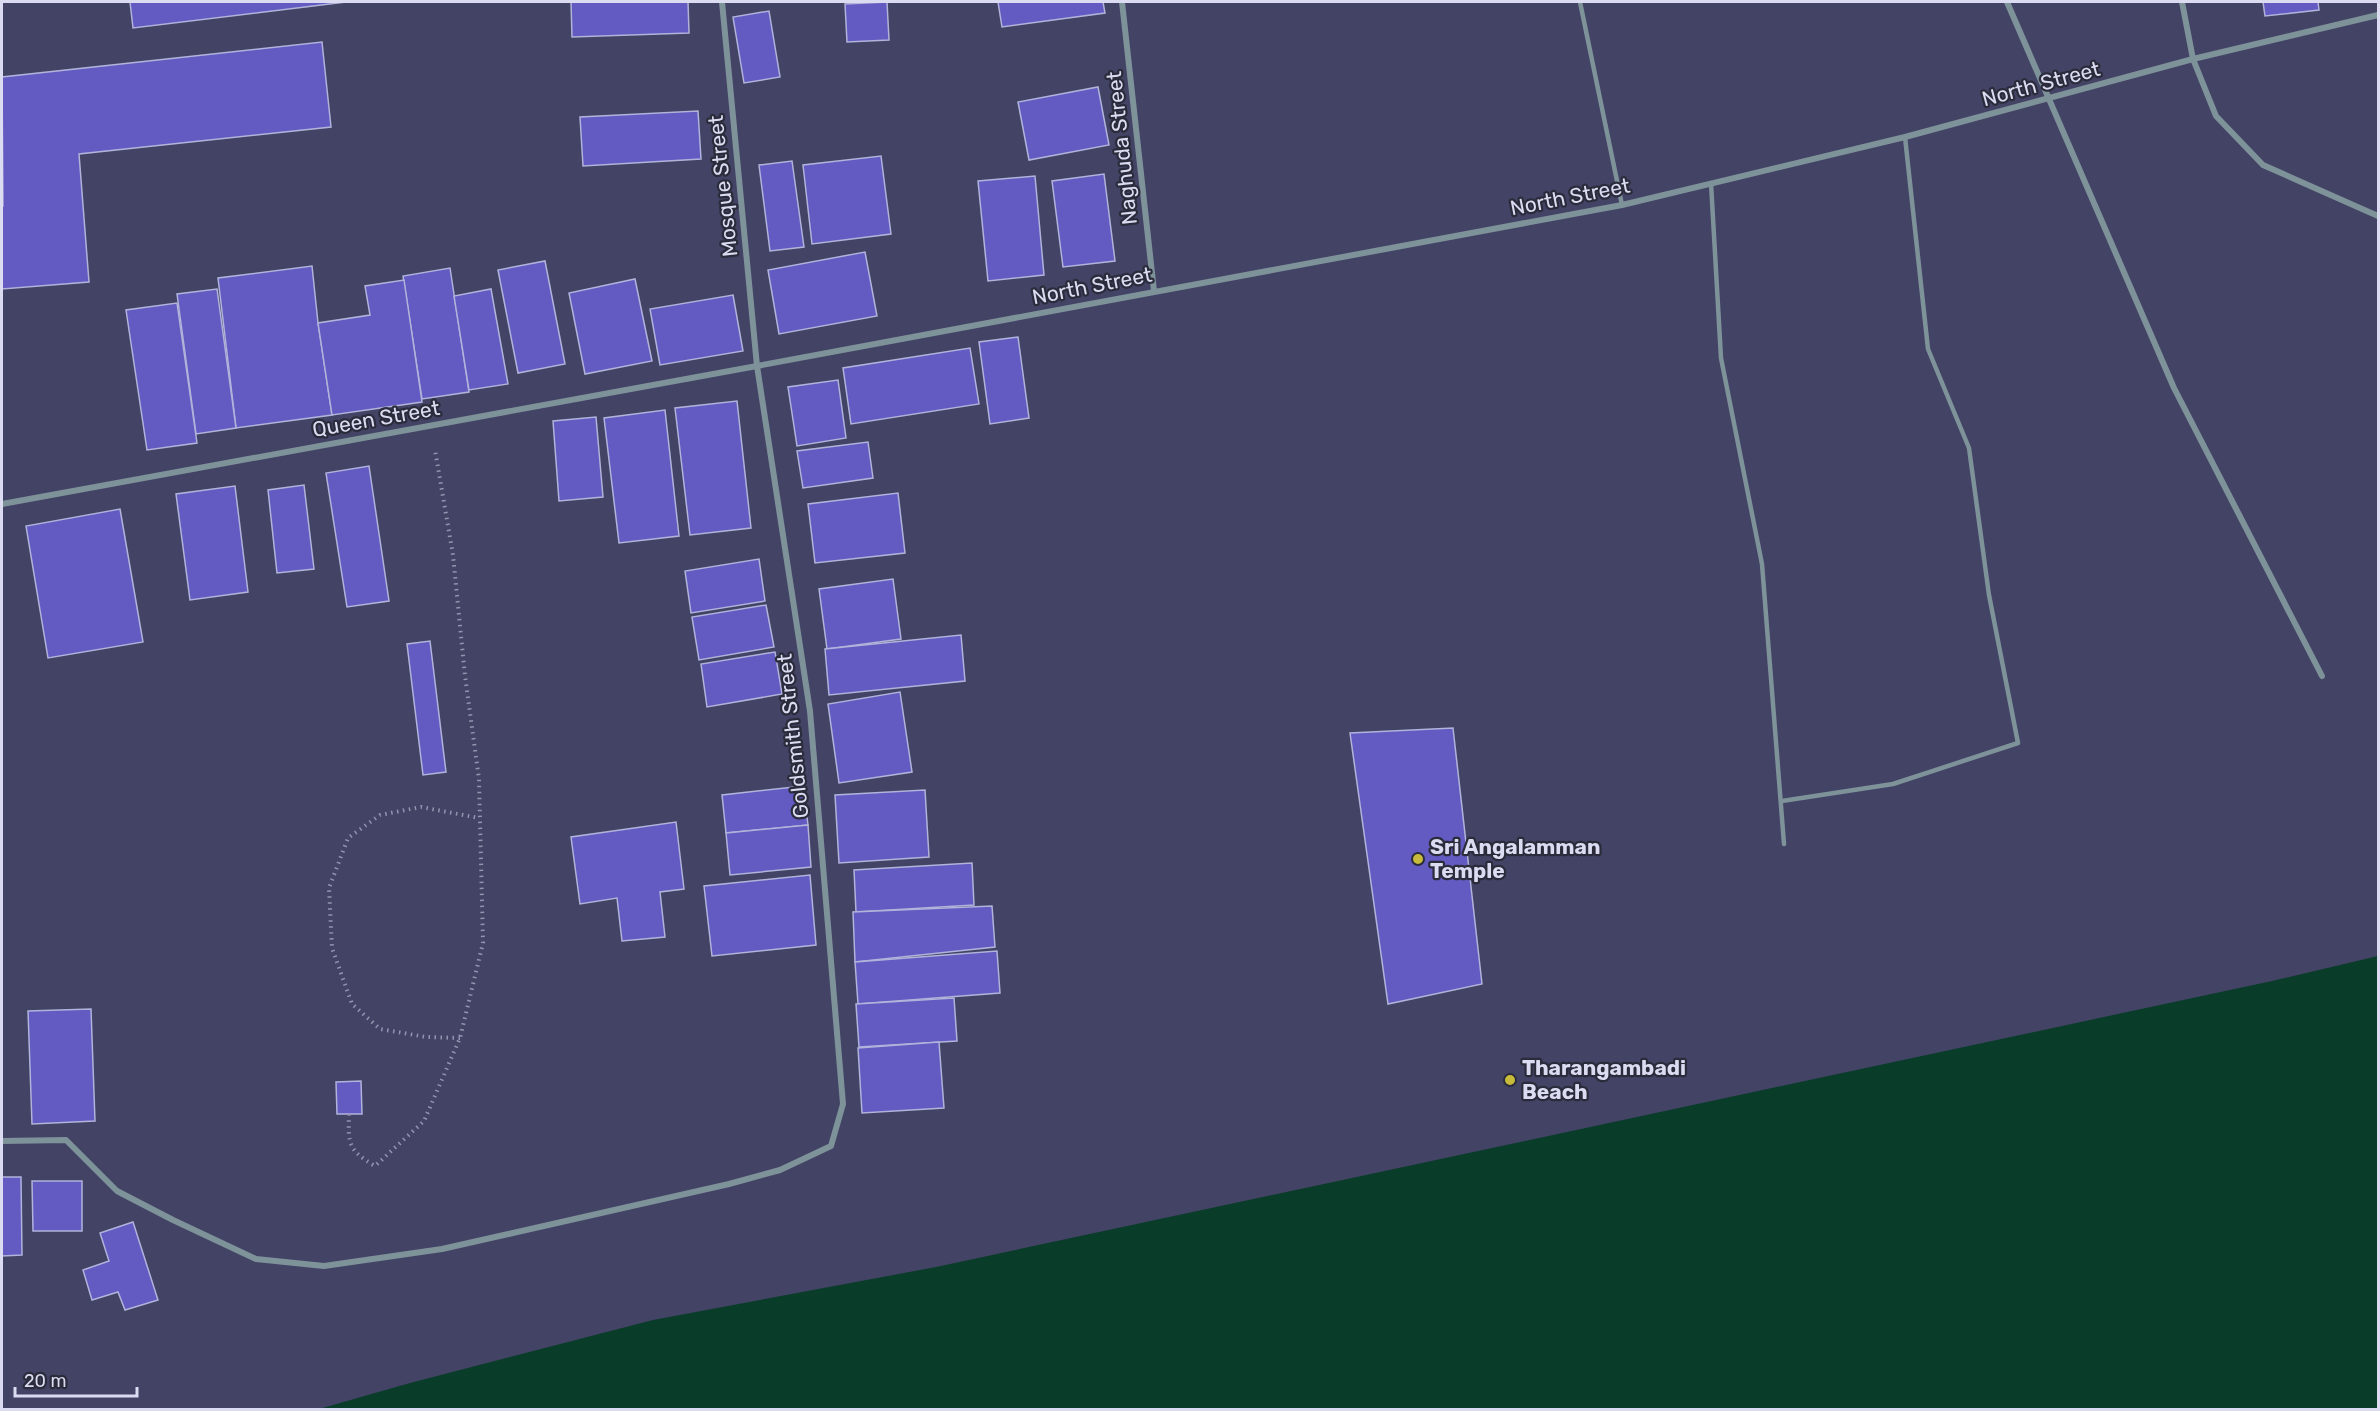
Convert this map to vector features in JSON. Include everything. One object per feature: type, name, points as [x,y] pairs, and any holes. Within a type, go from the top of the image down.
[{"type":"street","name":"Mosque Street","points":[[722,2],[757,366]]},
{"type":"street","name":"Naghuda Street","points":[[1122,2],[1154,291]]},
{"type":"street","points":[[2007,2],[2174,388],[2322,676]]},
{"type":"street","points":[[2182,2],[2193,59],[2216,116],[2263,165],[2379,216]]},
{"type":"street","name":"North Street","points":[[757,366],[1622,205],[1905,137],[2193,59],[2379,15]]},
{"type":"street","name":"Queen Street","points":[[2,504],[757,366]]},
{"type":"street","name":"Goldsmith Street","points":[[2,1141],[66,1140],[117,1191],[173,1220],[256,1259],[324,1266],[442,1249],[780,1170],[831,1146],[843,1104],[810,711],[757,366]]},
{"type":"lane","points":[[1580,2],[1622,205]]},
{"type":"lane","points":[[1782,801],[1893,784],[2018,743],[1989,595],[1969,448],[1928,349],[1905,137]]},
{"type":"lane","points":[[1711,183],[1722,358],[1762,564],[1784,844]]},
{"type":"path","points":[[349,1114],[348,1137],[357,1156],[375,1166],[424,1121],[460,1038],[483,944],[479,779],[465,676],[453,555],[430,426]]},
{"type":"path","points":[[460,1038],[426,1037],[380,1029],[352,1004],[332,948],[328,888],[348,838],[380,815],[421,807],[479,818]]},
{"type":"shaded area","points":[[2378,956],[2378,1409],[319,1409],[653,1320],[936,1267],[2272,981]]},
{"type":"building","points":[[130,2],[346,2],[133,28]]},
{"type":"building","points":[[571,2],[688,2],[689,33],[572,37]]},
{"type":"building","points":[[887,2],[889,40],[847,42],[845,4]]},
{"type":"building","points":[[998,2],[1103,2],[1105,13],[1002,27]]},
{"type":"building","points":[[2263,2],[2318,2],[2319,10],[2265,16]]},
{"type":"building","points":[[769,11],[780,77],[744,83],[733,17]]},
{"type":"building","points":[[322,42],[331,127],[79,154],[89,282],[2,289],[2,77]]},
{"type":"building","points":[[1098,87],[1109,145],[1029,160],[1018,102]]},
{"type":"building","points":[[698,111],[701,159],[583,166],[580,117]]},
{"type":"building","points":[[881,156],[891,234],[812,244],[803,165]]},
{"type":"building","points":[[792,161],[804,247],[770,251],[759,165]]},
{"type":"building","points":[[1104,174],[1115,261],[1063,267],[1052,181]]},
{"type":"building","points":[[1035,176],[1044,275],[988,281],[978,181]]},
{"type":"building","points":[[865,252],[877,316],[779,334],[768,270]]},
{"type":"building","points":[[545,261],[565,364],[518,373],[498,270]]},
{"type":"building","points":[[312,266],[332,415],[236,428],[218,278]]},
{"type":"building","points":[[450,268],[469,392],[422,399],[403,276]]},
{"type":"building","points":[[635,279],[652,361],[585,374],[569,293]]},
{"type":"building","points":[[404,280],[422,402],[332,415],[318,323],[370,315],[365,286]]},
{"type":"building","points":[[217,289],[236,428],[196,434],[177,294]]},
{"type":"building","points":[[491,289],[508,384],[469,390],[454,296]]},
{"type":"building","points":[[733,295],[743,351],[660,365],[650,309]]},
{"type":"building","points":[[177,303],[197,443],[147,450],[126,310]]},
{"type":"building","points":[[1018,337],[1029,418],[990,424],[979,342]]},
{"type":"building","points":[[970,348],[979,404],[851,424],[843,368]]},
{"type":"building","points":[[838,380],[846,438],[797,446],[788,387]]},
{"type":"building","points":[[737,401],[751,528],[690,535],[675,408]]},
{"type":"building","points":[[665,410],[679,536],[619,543],[604,418]]},
{"type":"building","points":[[596,417],[603,497],[559,501],[553,421]]},
{"type":"building","points":[[868,442],[873,478],[803,488],[797,451]]},
{"type":"building","points":[[369,466],[389,601],[347,607],[326,473]]},
{"type":"building","points":[[304,485],[314,569],[277,573],[268,490]]},
{"type":"building","points":[[235,486],[248,592],[190,600],[176,494]]},
{"type":"building","points":[[898,493],[905,553],[815,563],[808,504]]},
{"type":"building","points":[[120,509],[143,642],[48,658],[26,526]]},
{"type":"building","points":[[759,559],[765,601],[691,613],[685,571]]},
{"type":"building","points":[[893,579],[901,639],[827,649],[819,589]]},
{"type":"building","points":[[766,605],[774,647],[699,660],[692,617]]},
{"type":"building","points":[[961,635],[965,681],[829,695],[825,649]]},
{"type":"building","points":[[430,641],[446,772],[423,775],[407,644]]},
{"type":"building","points":[[775,652],[782,694],[707,707],[701,664]]},
{"type":"building","points":[[900,692],[912,772],[839,783],[828,704]]},
{"type":"building","name":"Sri Angalamman Temple","points":[[1453,728],[1482,984],[1388,1004],[1350,733]]},
{"type":"building","points":[[803,786],[808,825],[726,833],[722,795]]},
{"type":"building","points":[[925,790],[929,857],[839,863],[835,795]]},
{"type":"building","points":[[676,822],[684,889],[660,892],[665,937],[622,941],[617,898],[580,904],[571,837]]},
{"type":"building","points":[[808,825],[811,867],[730,875],[726,833]]},
{"type":"building","points":[[972,863],[974,905],[856,912],[854,870]]},
{"type":"building","points":[[810,875],[816,945],[712,956],[704,886]]},
{"type":"building","points":[[992,906],[995,947],[855,962],[853,912]]},
{"type":"building","points":[[997,951],[1000,993],[858,1004],[855,962]]},
{"type":"building","points":[[954,998],[957,1041],[859,1047],[856,1004]]},
{"type":"building","points":[[91,1009],[95,1121],[32,1124],[28,1011]]},
{"type":"building","points":[[939,1042],[944,1108],[862,1113],[858,1048]]},
{"type":"building","points":[[361,1081],[362,1114],[337,1114],[336,1082]]},
{"type":"building","points":[[2,1177],[21,1177],[22,1255],[2,1256]]},
{"type":"building","points":[[32,1181],[82,1181],[82,1231],[33,1231]]},
{"type":"building","points":[[133,1222],[158,1300],[125,1310],[118,1292],[92,1300],[83,1270],[109,1261],[100,1233]]},
{"type":"place","name":"Sri Angalamman Temple","points":[[1418,859]]},
{"type":"place","name":"Tharangambadi Beach","points":[[1510,1080]]}]
